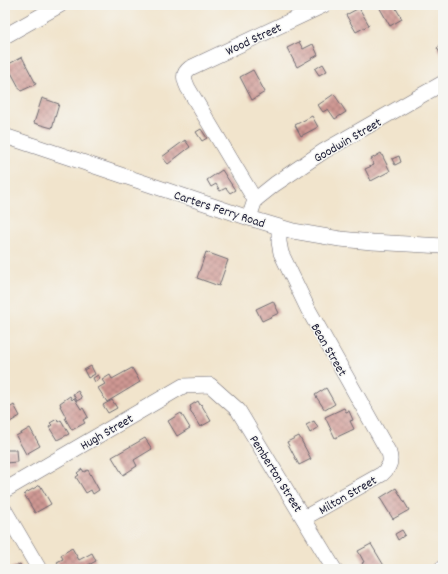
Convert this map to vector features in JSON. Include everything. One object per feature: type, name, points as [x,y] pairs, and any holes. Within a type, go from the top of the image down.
[{"type":"street","points":[[5,36],[60,5]]},
{"type":"street","name":"Wood Street","points":[[255,200],[188,88],[184,74],[190,68],[324,5]]},
{"type":"street","name":"Goodwin Street","points":[[255,200],[275,184],[324,151],[443,83]]},
{"type":"street","name":"Carters Ferry Road","points":[[5,136],[279,227],[340,239],[395,244],[443,246]]},
{"type":"street","points":[[249,218],[255,200]]},
{"type":"street","name":"Bean Street","points":[[279,227],[280,247],[284,260],[308,309],[389,453],[391,458],[389,467]]},
{"type":"street","name":"Hugh Street","points":[[5,490],[183,386],[210,385]]},
{"type":"street","name":"Pemberton Street","points":[[210,385],[238,410],[334,569]]},
{"type":"street","name":"Milton Street","points":[[304,518],[378,476],[389,467]]},
{"type":"street","points":[[5,511],[39,569]]},
{"type":"building","points":[[378,5],[394,5],[402,19],[390,26]]},
{"type":"building","points":[[359,8],[369,25],[356,32],[346,15]]},
{"type":"building","points":[[299,42],[303,49],[313,44],[318,55],[297,67],[287,48]]},
{"type":"building","points":[[443,44],[443,58],[437,48]]},
{"type":"building","points":[[22,57],[36,84],[21,91],[7,65]]},
{"type":"building","points":[[323,64],[327,71],[319,75],[315,69]]},
{"type":"building","points":[[253,70],[265,92],[252,100],[240,77]]},
{"type":"building","points":[[334,94],[346,112],[335,119],[328,109],[323,112],[318,105]]},
{"type":"building","points":[[42,98],[59,104],[52,128],[34,123]]},
{"type":"building","points":[[312,116],[318,127],[301,136],[295,125]]},
{"type":"building","points":[[201,129],[207,138],[202,141],[196,132]]},
{"type":"building","points":[[185,140],[190,147],[168,164],[162,157]]},
{"type":"building","points":[[381,153],[390,171],[371,181],[365,169],[374,165],[371,159]]},
{"type":"building","points":[[399,156],[401,162],[395,165],[392,159]]},
{"type":"building","points":[[222,170],[235,190],[230,193],[226,188],[220,191],[216,184],[211,187],[207,180]]},
{"type":"building","points":[[206,252],[228,260],[219,286],[197,278]]},
{"type":"building","points":[[273,301],[279,313],[262,321],[256,309]]},
{"type":"building","points":[[91,366],[95,374],[88,378],[84,370]]},
{"type":"building","points":[[132,368],[140,382],[107,402],[98,388],[105,384],[102,380],[110,375],[112,379]]},
{"type":"building","points":[[98,375],[100,378],[95,382],[93,378]]},
{"type":"building","points":[[326,388],[335,404],[325,410],[315,395]]},
{"type":"building","points":[[78,391],[82,398],[77,401],[73,394]]},
{"type":"building","points":[[70,396],[72,400],[74,398],[81,409],[83,408],[88,417],[83,420],[85,423],[72,430],[60,406],[60,403]]},
{"type":"building","points":[[112,400],[117,408],[108,413],[103,405]]},
{"type":"building","points":[[198,401],[211,421],[200,427],[190,410],[190,406]]},
{"type":"building","points":[[14,405],[20,416],[10,422],[5,414],[5,411]]},
{"type":"building","points":[[344,408],[346,412],[349,411],[353,420],[350,421],[354,429],[335,438],[325,417]]},
{"type":"building","points":[[181,413],[190,428],[177,436],[168,421]]},
{"type":"building","points":[[57,419],[58,422],[61,420],[69,434],[57,440],[49,427],[52,425],[50,423]]},
{"type":"building","points":[[314,421],[318,428],[310,433],[306,425]]},
{"type":"building","points":[[30,428],[40,446],[26,454],[16,436]]},
{"type":"building","points":[[299,436],[311,459],[299,465],[287,442]]},
{"type":"building","points":[[145,438],[152,449],[134,460],[137,466],[123,475],[112,457]]},
{"type":"building","points":[[5,450],[16,450],[17,462],[5,463]]},
{"type":"building","points":[[82,469],[84,472],[88,470],[99,490],[93,494],[91,490],[86,493],[76,477],[79,475],[77,473]]},
{"type":"building","points":[[40,485],[51,504],[35,513],[24,494]]},
{"type":"building","points":[[396,488],[409,510],[393,519],[380,498]]},
{"type":"building","points":[[402,530],[405,535],[398,540],[395,534]]},
{"type":"building","points":[[371,544],[386,569],[369,569],[368,567],[366,569],[362,563],[364,562],[358,551]]},
{"type":"building","points":[[72,548],[79,560],[92,553],[96,561],[81,569],[61,569],[57,562],[63,559],[61,555]]},
{"type":"building","points":[[20,564],[22,569],[9,569]]}]
